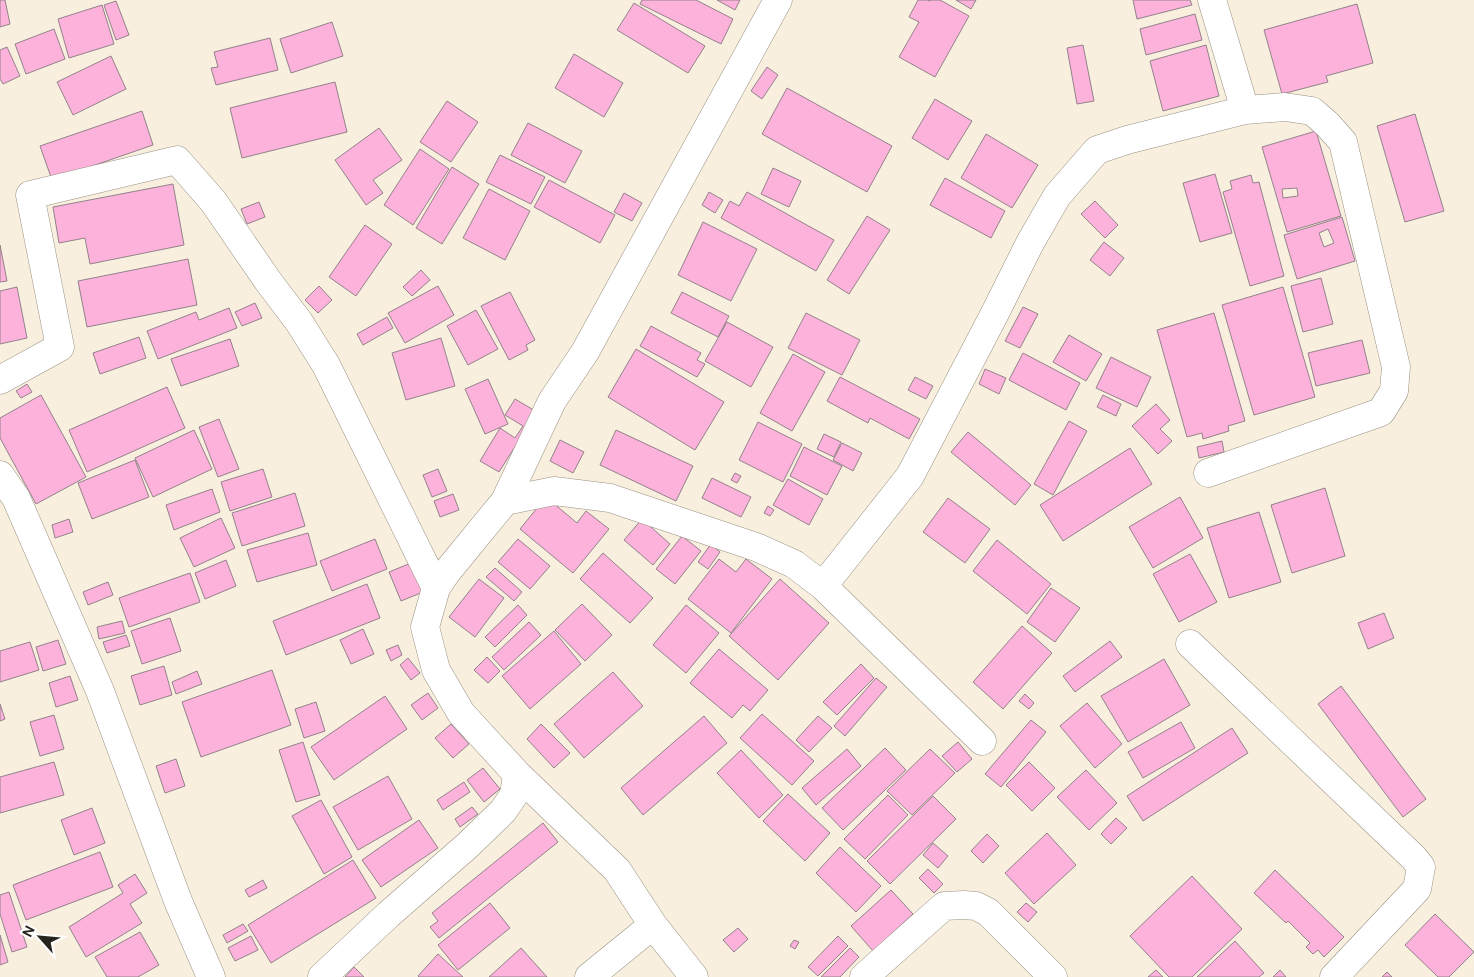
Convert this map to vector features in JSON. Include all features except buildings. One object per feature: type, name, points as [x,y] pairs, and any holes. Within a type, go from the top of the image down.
[{"type":"street","points":[[694,977],[653,925],[617,870],[517,774],[461,713],[436,670],[425,627],[436,588],[505,501],[552,401],[585,352],[778,0]]},
{"type":"street","points":[[1212,0],[1245,110]]},
{"type":"street","points":[[823,586],[910,476],[1030,243],[1057,196],[1097,150],[1127,140],[1245,110],[1285,107],[1312,111],[1343,142],[1396,367],[1394,391],[1382,412],[1208,473]]},
{"type":"street","points":[[0,380],[60,347],[30,196],[177,160],[213,201],[268,281],[299,322],[326,365],[436,588]]},
{"type":"street","points":[[0,476],[16,498],[100,691],[178,901],[211,977]]},
{"type":"street","points":[[505,501],[554,492],[610,498],[756,546],[794,564],[823,586],[982,740]]},
{"type":"street","points":[[1190,644],[1414,858],[1421,867],[1417,889],[1334,977]]},
{"type":"street","points":[[322,977],[389,914],[504,812],[514,795],[517,774]]},
{"type":"street","points":[[864,977],[944,906],[964,905],[976,906],[988,912],[1054,977]]},
{"type":"street","points":[[589,977],[653,925]]}]
